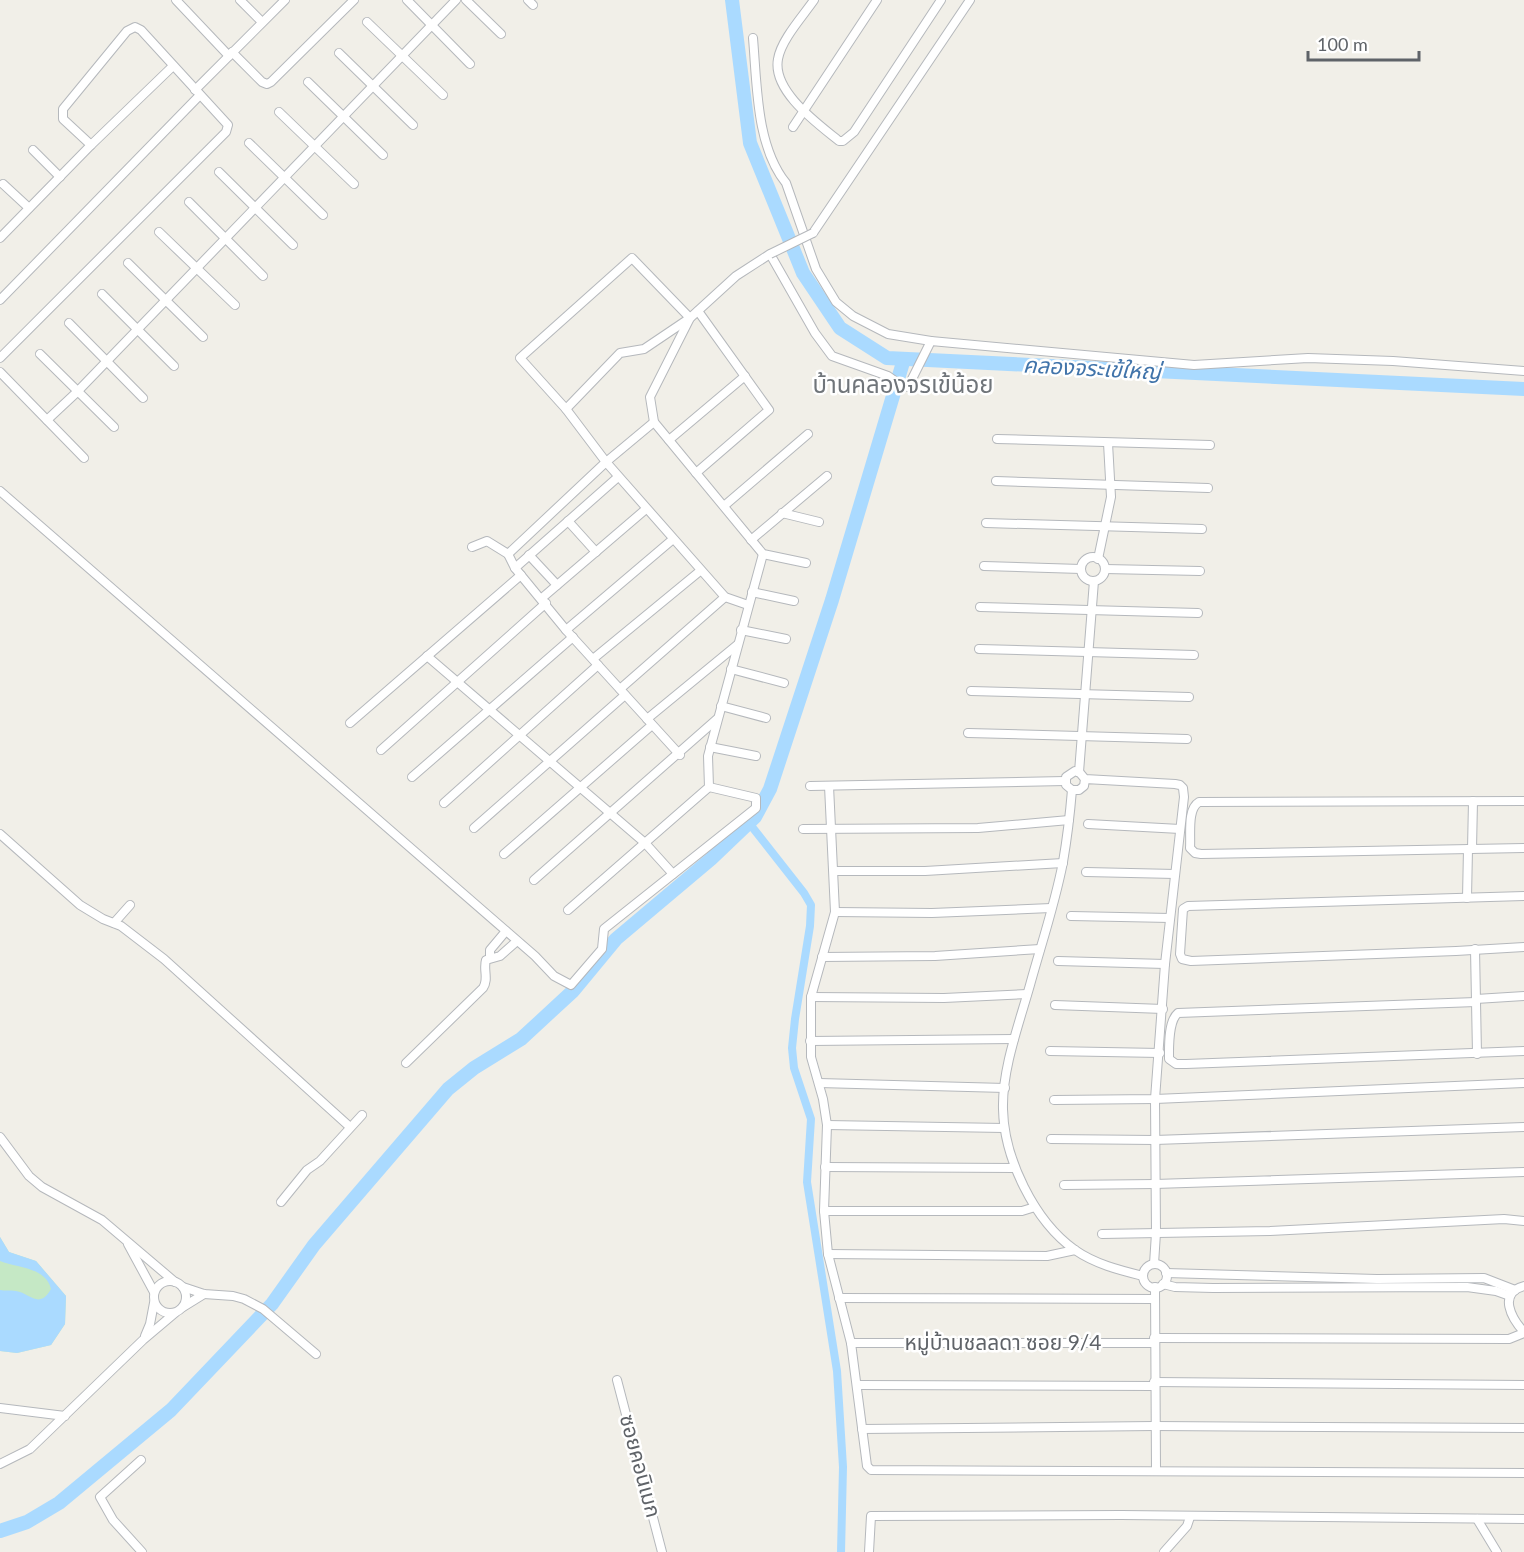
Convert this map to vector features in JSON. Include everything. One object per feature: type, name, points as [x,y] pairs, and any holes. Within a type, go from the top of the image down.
[{"type":"street","points":[[176,0],[231,54],[267,84],[354,0]]},
{"type":"street","points":[[240,0],[262,22]]},
{"type":"street","points":[[0,300],[231,54],[285,0]]},
{"type":"street","points":[[407,0],[470,63]]},
{"type":"street","points":[[46,420],[77,392],[166,301],[456,0]]},
{"type":"street","points":[[466,0],[501,34]]},
{"type":"street","points":[[814,0],[784,43],[778,58],[780,76],[787,92],[802,110],[838,141],[848,139],[941,0]]},
{"type":"street","points":[[793,127],[802,110],[877,0]]},
{"type":"street","points":[[566,409],[620,353],[644,350],[690,318],[736,276],[770,254],[813,233],[970,0]]},
{"type":"street","points":[[368,22],[443,95]]},
{"type":"street","points":[[0,358],[226,132],[228,125],[141,30],[135,27],[127,31],[63,109],[63,119],[91,145]]},
{"type":"street","points":[[753,38],[763,132],[778,174],[786,183],[816,269],[831,296],[853,316],[888,334],[930,344],[1194,365],[1308,358],[1393,361],[1524,371]]},
{"type":"street","points":[[339,53],[413,125]]},
{"type":"street","points":[[0,238],[173,66]]},
{"type":"street","points":[[308,82],[383,155]]},
{"type":"street","points":[[279,111],[354,184]]},
{"type":"street","points":[[249,143],[323,215]]},
{"type":"street","points":[[33,150],[60,177]]},
{"type":"street","points":[[219,172],[293,245]]},
{"type":"street","points":[[3,184],[29,208]]},
{"type":"street","points":[[189,202],[263,276]]},
{"type":"street","points":[[159,232],[235,305]]},
{"type":"street","points":[[770,254],[815,333],[832,356],[888,376],[908,386],[930,344]]},
{"type":"street","points":[[690,318],[632,258],[520,358],[566,409],[618,477],[700,571],[725,597],[748,605]]},
{"type":"street","points":[[128,263],[203,337]]},
{"type":"street","points":[[102,294],[174,366]]},
{"type":"street","points":[[696,473],[769,410],[698,310]]},
{"type":"street","points":[[690,318],[650,397],[654,422],[763,554],[806,563]]},
{"type":"street","points":[[69,323],[143,398]]},
{"type":"street","points":[[40,354],[114,427]]},
{"type":"street","points":[[0,372],[84,458]]},
{"type":"street","points":[[669,440],[745,376]]},
{"type":"street","points":[[508,554],[606,462],[654,422]]},
{"type":"street","points":[[724,506],[808,434]]},
{"type":"street","points":[[997,439],[1210,444]]},
{"type":"street","points":[[1098,559],[1106,527],[1112,485],[1108,443]]},
{"type":"street","points":[[751,540],[827,476]]},
{"type":"street","points":[[515,568],[618,477]]},
{"type":"street","points":[[996,481],[1208,488]]},
{"type":"street","points":[[0,491],[517,941],[554,976],[571,985],[602,949],[604,929],[756,808],[756,798],[709,787]]},
{"type":"street","points":[[381,750],[544,601],[557,585],[646,509]]},
{"type":"street","points":[[782,513],[819,522]]},
{"type":"street","points":[[568,521],[596,552]]},
{"type":"street","points":[[986,523],[1202,529]]},
{"type":"street","points":[[566,630],[672,540]]},
{"type":"street","points":[[472,547],[487,541],[508,554],[515,568],[566,630],[679,754]]},
{"type":"street","points":[[709,787],[710,747],[763,554]]},
{"type":"street","points":[[530,555],[557,585]]},
{"type":"street","points":[[1081,569],[1089,558],[1098,559],[1105,569]]},
{"type":"street","points":[[984,566],[1081,569]]},
{"type":"street","points":[[1081,569],[1085,578],[1094,581],[1101,578],[1105,569]]},
{"type":"street","points":[[1105,569],[1200,571]]},
{"type":"street","points":[[444,802],[519,736],[596,662],[700,571]]},
{"type":"street","points":[[350,723],[521,574]]},
{"type":"street","points":[[1094,581],[1080,735],[1079,772],[1085,779],[1180,784],[1184,797],[1165,964],[1155,1099],[1156,1233],[1154,1264]]},
{"type":"street","points":[[752,592],[794,601]]},
{"type":"street","points":[[474,828],[725,597]]},
{"type":"street","points":[[980,607],[1198,613]]},
{"type":"street","points":[[741,630],[786,639]]},
{"type":"street","points":[[412,777],[573,637]]},
{"type":"street","points":[[504,854],[738,644]]},
{"type":"street","points":[[979,649],[1194,655]]},
{"type":"street","points":[[427,656],[645,843],[673,874]]},
{"type":"street","points":[[731,669],[784,683]]},
{"type":"street","points":[[971,691],[1189,697]]},
{"type":"street","points":[[721,706],[766,718]]},
{"type":"street","points":[[534,880],[718,718]]},
{"type":"street","points":[[968,733],[1187,739]]},
{"type":"street","points":[[710,747],[756,756]]},
{"type":"street","points":[[1065,781],[1071,772],[1079,772]]},
{"type":"street","points":[[1065,781],[1068,788],[1072,790],[1082,788],[1085,779]]},
{"type":"street","points":[[810,786],[1065,781]]},
{"type":"street","points":[[829,786],[835,912],[811,997],[810,1041],[812,1063],[819,1083],[827,1125],[824,1211],[828,1254],[851,1343],[867,1466],[875,1471],[1524,1473]]},
{"type":"street","points":[[568,910],[709,787]]},
{"type":"street","points":[[1072,790],[1063,862],[1014,1039],[1005,1088],[1004,1128],[1015,1168],[1035,1207],[1053,1229],[1075,1250],[1101,1264],[1143,1276]]},
{"type":"street","points":[[1467,898],[1473,801]]},
{"type":"street","points":[[1524,801],[1199,802],[1193,807],[1190,848],[1195,853],[1524,848]]},
{"type":"street","points":[[803,829],[968,828],[1069,820]]},
{"type":"street","points":[[1088,824],[1180,829]]},
{"type":"street","points":[[0,834],[80,905],[131,933],[164,959],[350,1127]]},
{"type":"street","points":[[834,871],[925,871],[1063,862]]},
{"type":"street","points":[[1086,872],[1175,874]]},
{"type":"street","points":[[1524,896],[1188,906],[1184,909],[1180,954],[1182,959],[1191,961],[1524,947]]},
{"type":"street","points":[[114,923],[130,905]]},
{"type":"street","points":[[835,912],[932,913],[1052,908]]},
{"type":"street","points":[[1071,916],[1170,918]]},
{"type":"street","points":[[490,958],[490,950],[506,932]]},
{"type":"street","points":[[406,1063],[483,988],[487,979],[485,964],[490,958],[500,956],[517,941]]},
{"type":"street","points":[[822,957],[935,956],[1040,949]]},
{"type":"street","points":[[1475,949],[1477,1054]]},
{"type":"street","points":[[1058,960],[1165,964]]},
{"type":"street","points":[[811,997],[944,998],[1027,994]]},
{"type":"street","points":[[1524,996],[1178,1013],[1172,1023],[1168,1056],[1171,1062],[1186,1064],[1524,1051]]},
{"type":"street","points":[[1055,1005],[1163,1009]]},
{"type":"street","points":[[810,1041],[1014,1039]]},
{"type":"street","points":[[1050,1051],[1160,1053]]},
{"type":"street","points":[[819,1083],[1005,1088]]},
{"type":"street","points":[[1054,1100],[1155,1099],[1524,1083]]},
{"type":"street","points":[[281,1202],[307,1170],[320,1161],[362,1115]]},
{"type":"street","points":[[827,1125],[1004,1128]]},
{"type":"street","points":[[1051,1138],[1155,1140],[1524,1127]]},
{"type":"street","points":[[0,1137],[28,1176],[42,1187],[102,1220],[175,1282],[204,1294],[244,1299],[263,1309],[316,1354]]},
{"type":"street","points":[[825,1167],[1015,1168]]},
{"type":"street","points":[[1064,1185],[1524,1172]]},
{"type":"street","points":[[824,1211],[1022,1211],[1035,1207]]},
{"type":"street","points":[[1102,1234],[1270,1231],[1504,1219],[1524,1221]]},
{"type":"street","points":[[124,1238],[154,1292],[150,1324],[143,1340]]},
{"type":"street","points":[[828,1254],[1047,1256],[1075,1250]]},
{"type":"street","points":[[1166,1273],[1162,1266],[1154,1264],[1146,1267],[1143,1276],[1146,1284],[1175,1287],[1467,1287],[1513,1293]]},
{"type":"street","points":[[1166,1273],[1348,1278],[1484,1278],[1513,1293]]},
{"type":"street","points":[[1156,1471],[1154,1299],[1166,1273]]},
{"type":"street","points":[[1348,1278],[1348,1288]]},
{"type":"street","points":[[154,1292],[160,1284],[175,1282]]},
{"type":"street","points":[[1524,1286],[1513,1293],[1508,1305],[1510,1314],[1524,1332]]},
{"type":"street","points":[[183,1287],[186,1297],[183,1307]]},
{"type":"street","points":[[0,1464],[30,1449],[143,1340],[175,1313],[204,1294]]},
{"type":"street","points":[[839,1298],[1154,1299]]},
{"type":"street","points":[[154,1304],[163,1312],[175,1313]]},
{"type":"street","name":"หมู่บ้านชลลดา ซอย 9/4","points":[[851,1343],[1509,1339],[1524,1332]]},
{"type":"street","name":"ซอยคอนิเมก","points":[[617,1380],[662,1552]]},
{"type":"street","points":[[858,1386],[1524,1385]]},
{"type":"street","points":[[0,1408],[65,1416]]},
{"type":"street","points":[[862,1429],[1154,1426],[1524,1428]]},
{"type":"street","points":[[141,1460],[100,1494],[100,1497],[113,1520],[142,1552]]},
{"type":"street","points":[[869,1552],[871,1515],[1524,1519]]},
{"type":"street","points":[[1164,1552],[1187,1526],[1190,1517]]},
{"type":"street","points":[[1477,1519],[1497,1552]]},
{"type":"green space","points":[[0,1237],[9,1252],[36,1261],[66,1296],[65,1324],[51,1345],[17,1353],[0,1351]]},
{"type":"water","points":[[0,1237],[9,1252],[36,1261],[66,1296],[65,1324],[51,1345],[17,1353],[0,1351],[0,1290],[21,1292],[38,1299],[47,1295],[51,1289],[48,1282],[37,1272],[0,1261]]},
{"type":"waterway","name":"คลองจระเข้ใหญ่","points":[[732,0],[750,143],[803,273],[840,328],[887,358],[1524,389]]},
{"type":"waterway","points":[[0,1531],[27,1522],[59,1503],[171,1410],[272,1304],[314,1245],[448,1089],[474,1068],[521,1039],[573,991],[616,939],[711,859],[755,817],[770,789],[832,600],[904,359]]},
{"type":"waterway","points":[[749,823],[811,905],[792,1048],[794,1068],[811,1119],[807,1182],[837,1371],[843,1467],[841,1552]]},
{"type":"district","name":"บ้านคลองจรเข้น้อย","points":[[903,385]]}]
